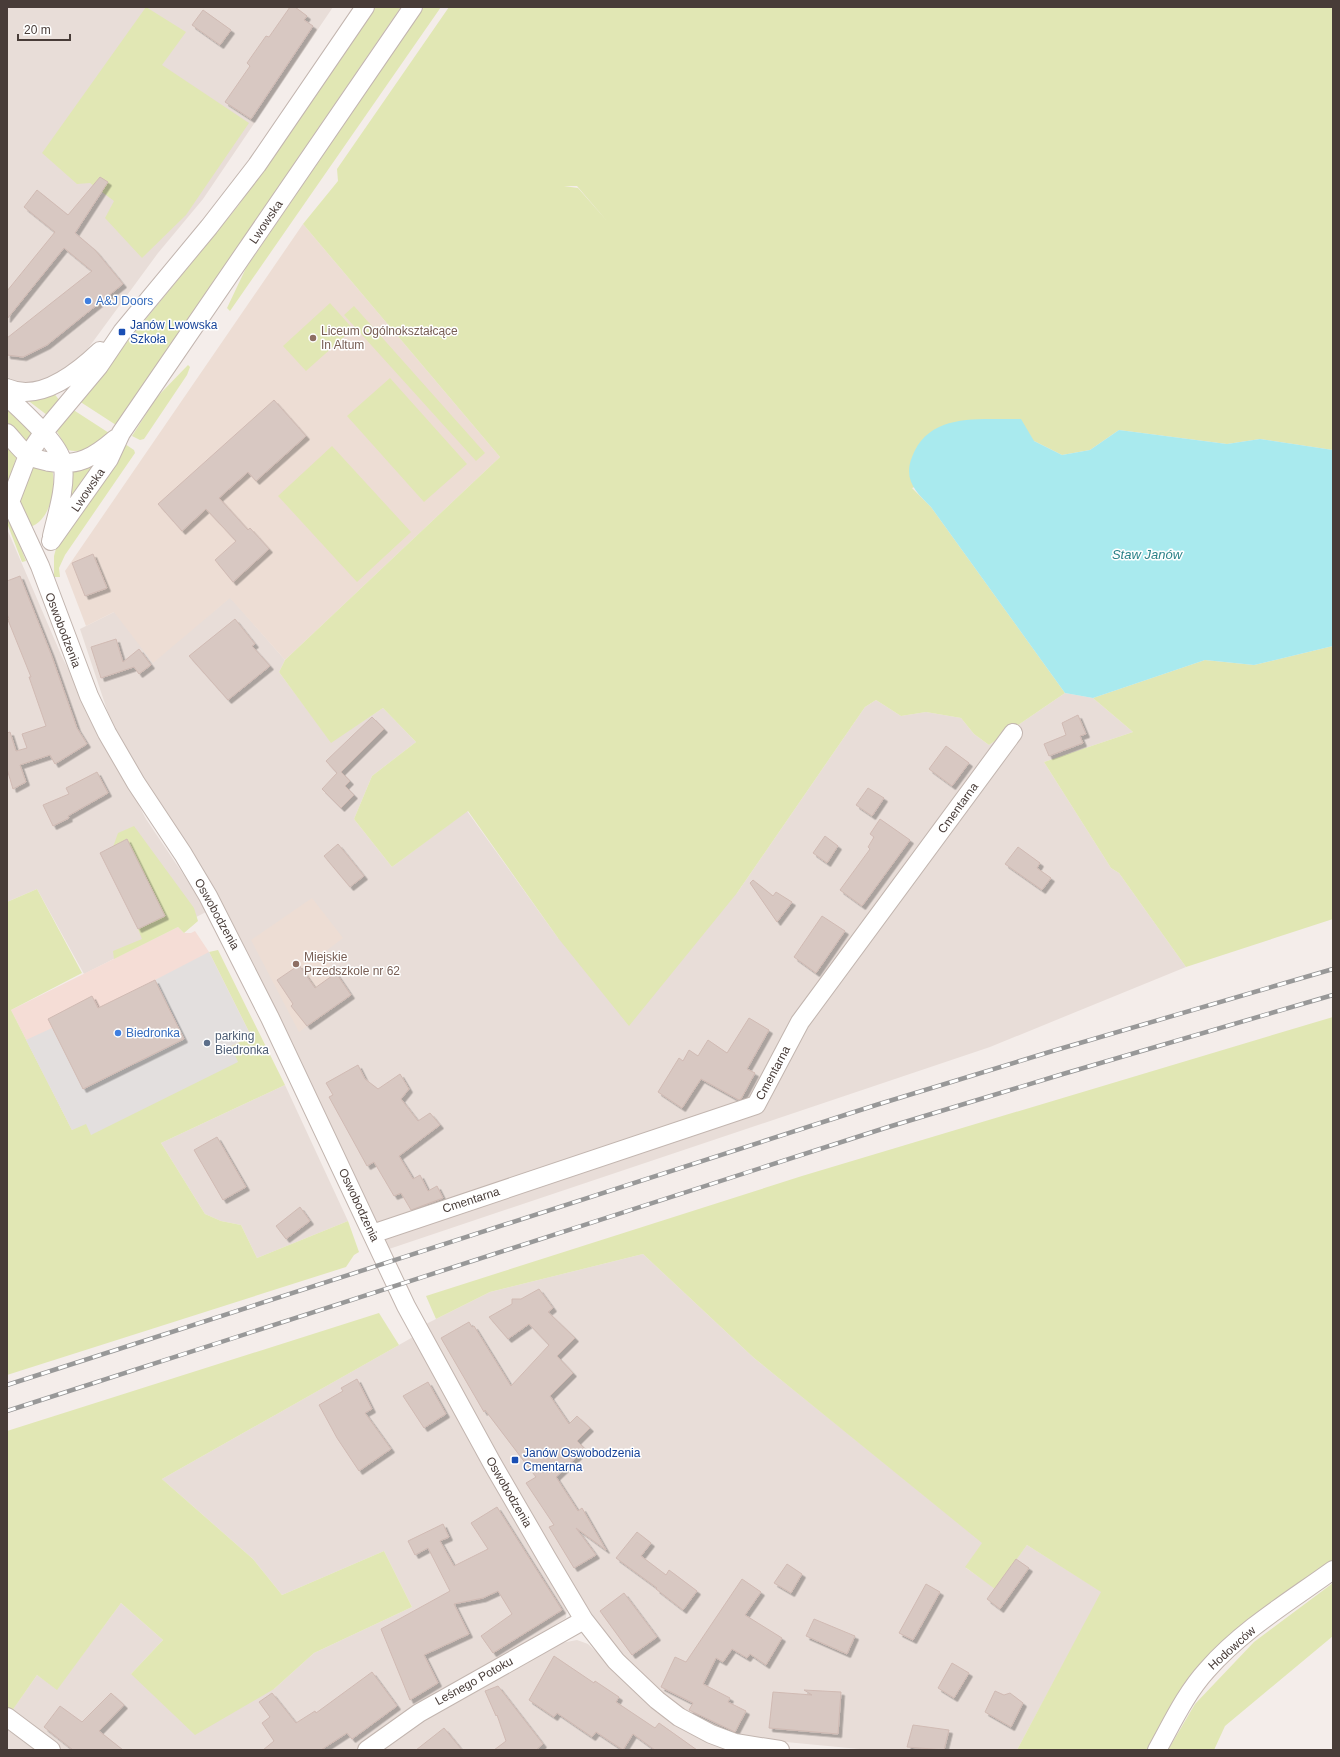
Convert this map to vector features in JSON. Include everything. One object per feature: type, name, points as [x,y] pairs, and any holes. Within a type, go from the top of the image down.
[{"type":"street","points":[[8,499],[28,455],[43,433],[99,366],[122,332],[209,227],[257,165],[365,7]]},
{"type":"street","name":"Lwowska","points":[[51,541],[109,459],[119,436],[413,7]]},
{"type":"street","points":[[7,388],[15,392],[36,390],[57,385],[93,358],[122,332]]},
{"type":"street","points":[[7,396],[54,446],[64,464],[61,498],[51,541],[40,566]]},
{"type":"street","points":[[7,433],[28,455]]},
{"type":"street","name":"Lwowska","points":[[28,455],[39,460],[64,464],[80,461],[98,454],[119,436]]},
{"type":"street","name":"Oswobodzenia","points":[[8,499],[40,566],[89,696],[107,734],[136,783],[183,854],[208,896],[270,1018],[406,1306],[466,1416],[584,1620],[616,1661],[657,1700],[679,1717],[710,1734],[735,1743],[780,1750]]},
{"type":"street","name":"Cmentarna","points":[[372,1234],[756,1105],[800,1022],[1013,733]]},
{"type":"street","name":"Hodowców","points":[[1157,1750],[1182,1706],[1202,1677],[1222,1653],[1255,1626],[1333,1570]]},
{"type":"street","name":"Leśnego Potoku","points":[[367,1750],[419,1712],[584,1620]]},
{"type":"street","points":[[7,1717],[52,1750]]},
{"type":"shaded area","points":[[7,7],[333,7],[203,199],[158,253],[81,358],[47,381],[23,384],[7,377]]},
{"type":"shaded area","name":"Liceum Ogólnokształcące In Altum","points":[[303,224],[500,457],[285,660],[230,598],[153,663],[114,612],[86,626],[65,571]]},
{"type":"shaded area","points":[[7,529],[62,657],[146,819],[208,911],[84,974],[37,889],[7,902]]},
{"type":"shaded area","points":[[230,597],[285,660],[279,672],[331,742],[383,708],[416,742],[372,776],[354,819],[392,867],[467,811],[558,938],[737,893],[865,707],[876,700],[901,716],[926,712],[961,718],[974,734],[989,745],[1065,693],[1093,698],[1133,732],[1044,762],[1111,868],[1119,873],[1186,967],[990,1047],[389,1249],[217,896],[115,734],[80,629],[114,612],[214,611]]},
{"type":"shaded area","name":"Miejskie Przedszkole nr 62","points":[[312,898],[343,938],[322,954],[351,995],[299,1032],[251,940]]},
{"type":"shaded area","points":[[178,927],[184,933],[191,933],[195,931],[209,952],[251,1036],[91,1135],[72,1130],[11,1010]]},
{"type":"shaded area","name":"parking Biedronka","points":[[209,952],[251,1036],[231,1046],[238,1062],[91,1135],[86,1124],[72,1130],[26,1040],[52,1028],[84,1089],[184,1039],[155,980]]},
{"type":"shaded area","points":[[285,1085],[348,1221],[257,1258],[241,1225],[221,1221],[205,1214],[161,1143]]},
{"type":"shaded area","points":[[643,1254],[754,1358],[983,1543],[966,1568],[995,1588],[1027,1545],[1102,1592],[1017,1750],[870,1750],[734,1737],[711,1727],[660,1696],[629,1663],[592,1614],[553,1557],[424,1325],[490,1292]]},
{"type":"shaded area","points":[[413,1337],[458,1420],[567,1609],[566,1618],[480,1669],[358,1750],[61,1750],[11,1712],[37,1675],[57,1689],[121,1603],[163,1640],[131,1674],[274,1689],[314,1653],[412,1607],[384,1551],[282,1595],[253,1559],[162,1479]]},
{"type":"shaded area","points":[[577,1640],[588,1644],[647,1701],[730,1750],[378,1750],[416,1722],[556,1644]]},
{"type":"shaded area","points":[[7,1726],[38,1750],[7,1750]]},
{"type":"green space","points":[[146,7],[186,32],[162,65],[249,123],[186,215],[142,258],[105,218],[114,201],[90,183],[77,184],[42,153]]},
{"type":"green space","points":[[376,7],[401,7],[116,425],[79,401],[238,206]]},
{"type":"green space","points":[[424,7],[441,7],[230,311],[227,308],[246,268]]},
{"type":"green space","points":[[449,7],[1333,7],[1333,450],[1260,439],[1227,444],[1119,430],[1090,450],[1062,455],[1034,441],[912,488],[931,507],[1065,693],[989,745],[974,734],[961,718],[926,712],[901,716],[876,700],[865,707],[737,893],[629,1026],[558,938],[468,811],[392,867],[354,819],[372,776],[416,742],[383,708],[331,743],[279,672],[285,660],[500,457],[303,224],[338,181],[337,169]],"holes":[[[564,186],[577,186],[607,221],[578,188]]]},
{"type":"green space","points":[[330,303],[353,329],[306,371],[283,346]]},
{"type":"green space","points":[[354,306],[485,453],[476,461],[344,315]]},
{"type":"green space","points":[[188,365],[190,367],[187,375],[144,439],[140,440],[132,436],[157,397]]},
{"type":"green space","points":[[390,378],[467,464],[424,502],[347,416]]},
{"type":"green space","points":[[53,392],[60,401],[47,415],[26,399]]},
{"type":"green space","points":[[7,408],[33,433],[28,442],[26,442],[7,422]]},
{"type":"green space","points":[[72,409],[109,433],[91,447],[80,451],[68,450],[56,430]]},
{"type":"green space","points":[[7,442],[17,455],[10,478],[8,480]]},
{"type":"green space","points":[[125,444],[134,450],[135,453],[65,555],[59,568],[60,577],[54,577],[54,556],[57,545]]},
{"type":"green space","points":[[332,446],[411,532],[357,582],[278,496]]},
{"type":"green space","points":[[96,464],[70,503],[69,472]]},
{"type":"green space","points":[[28,466],[52,469],[53,477],[53,494],[47,511],[37,524],[30,527],[19,504],[20,494]]},
{"type":"green space","points":[[7,513],[26,561],[22,562],[7,523]]},
{"type":"green space","points":[[1333,646],[1333,919],[1186,967],[1119,873],[1111,868],[1044,762],[1133,732],[1093,698],[1205,660],[1254,665]]},
{"type":"green space","points":[[134,826],[194,908],[198,921],[184,933],[178,927],[114,959],[113,951],[142,939],[138,929],[165,916],[127,839],[113,847],[118,833]]},
{"type":"green space","points":[[37,889],[82,973],[11,1010],[72,1130],[251,1036],[209,952],[218,950],[285,1085],[161,1143],[205,1214],[221,1221],[241,1225],[257,1258],[348,1221],[359,1252],[354,1255],[346,1267],[7,1375],[7,902]]},
{"type":"green space","points":[[1333,1017],[1333,1563],[1174,1704],[1146,1750],[1017,1750],[1101,1592],[1027,1545],[995,1589],[965,1567],[982,1543],[754,1358],[643,1254],[490,1292],[436,1319],[426,1296],[802,1176]]},
{"type":"green space","points":[[379,1313],[399,1345],[162,1479],[253,1559],[282,1595],[384,1551],[412,1607],[314,1653],[274,1689],[195,1735],[131,1674],[163,1640],[121,1603],[57,1690],[37,1675],[7,1718],[7,1431]]},
{"type":"green space","points":[[1333,1583],[1333,1636],[1225,1726],[1214,1750],[1168,1750],[1195,1704],[1254,1642]]},
{"type":"water","name":"Staw Janów","points":[[973,419],[1021,419],[1034,441],[1062,455],[1090,450],[1119,430],[1227,444],[1260,439],[1333,450],[1333,646],[1254,665],[1205,660],[1093,698],[1065,693],[931,507],[916,491],[910,479],[909,472],[912,457],[920,442],[931,432],[943,425]]},
{"type":"building","points":[[290,7],[295,7],[307,16],[304,20],[313,26],[251,119],[225,102],[250,66],[247,63],[266,36],[269,37]]},
{"type":"building","points":[[203,10],[231,30],[220,45],[192,25]]},
{"type":"building","points":[[100,177],[108,182],[75,233],[95,250],[123,284],[47,345],[23,357],[7,355],[7,338],[92,271],[64,248],[7,319],[7,291],[55,232],[24,207],[37,190],[68,215]]},
{"type":"building","points":[[274,400],[306,436],[256,481],[248,472],[219,498],[248,530],[250,528],[269,549],[233,582],[215,560],[236,541],[206,509],[182,531],[158,504]]},
{"type":"building","points":[[93,554],[107,588],[85,596],[72,563]]},
{"type":"building","points":[[20,576],[51,654],[77,728],[87,744],[55,764],[50,755],[20,765],[26,782],[13,789],[7,769],[7,733],[10,732],[16,751],[27,748],[22,734],[46,726],[29,677],[31,677],[8,620],[7,581]]},
{"type":"building","points":[[235,619],[255,644],[252,646],[270,666],[228,700],[189,656]]},
{"type":"building","points":[[116,639],[123,662],[139,649],[151,665],[139,674],[134,667],[101,678],[91,647]]},
{"type":"building","points":[[1078,715],[1086,734],[1080,736],[1083,743],[1049,756],[1044,744],[1066,735],[1062,723]]},
{"type":"building","points":[[372,717],[384,729],[341,772],[350,781],[345,786],[354,795],[341,808],[322,789],[337,773],[326,761]]},
{"type":"building","points":[[946,746],[969,763],[952,786],[929,769]]},
{"type":"building","points":[[97,772],[108,793],[68,816],[69,818],[53,826],[43,805],[69,794],[66,788]]},
{"type":"building","points":[[868,788],[884,798],[872,816],[856,805]]},
{"type":"building","points":[[880,819],[910,840],[862,906],[840,890],[870,849],[868,847],[874,837],[870,834]]},
{"type":"building","points":[[825,836],[838,846],[827,863],[813,853]]},
{"type":"building","points":[[127,839],[165,916],[138,929],[100,853]]},
{"type":"building","points":[[338,844],[364,876],[350,887],[324,856]]},
{"type":"building","points":[[1018,847],[1040,863],[1037,868],[1051,878],[1042,890],[1005,864]]},
{"type":"building","points":[[753,880],[773,896],[776,892],[792,902],[777,922],[750,883]]},
{"type":"building","points":[[822,916],[845,931],[816,973],[794,957]]},
{"type":"building","points":[[299,965],[315,988],[336,973],[351,995],[307,1026],[291,1006],[293,1004],[277,980]]},
{"type":"building","name":"Biedronka","points":[[155,980],[184,1039],[83,1089],[48,1019],[92,996],[98,1008]]},
{"type":"building","points":[[749,1018],[769,1030],[747,1069],[755,1073],[741,1099],[739,1100],[701,1079],[682,1108],[658,1092],[679,1058],[683,1061],[689,1050],[698,1056],[708,1040],[727,1053]]},
{"type":"building","points":[[358,1065],[365,1079],[378,1089],[400,1074],[409,1089],[401,1099],[418,1121],[430,1113],[440,1125],[399,1156],[413,1179],[420,1175],[428,1191],[437,1186],[443,1198],[411,1210],[401,1193],[394,1196],[374,1162],[367,1166],[329,1097],[333,1095],[326,1083]]},
{"type":"building","points":[[217,1137],[246,1187],[223,1200],[194,1150]]},
{"type":"building","points":[[300,1207],[310,1221],[286,1239],[276,1226]]},
{"type":"building","points":[[539,1289],[553,1308],[548,1312],[575,1338],[557,1356],[573,1373],[550,1396],[569,1424],[577,1416],[590,1428],[577,1441],[585,1449],[556,1477],[578,1511],[582,1508],[606,1550],[576,1528],[596,1555],[574,1568],[549,1527],[554,1525],[526,1483],[536,1477],[485,1410],[484,1412],[441,1338],[469,1322],[472,1327],[474,1326],[511,1386],[549,1345],[529,1324],[508,1339],[489,1317],[512,1304],[512,1299],[521,1299]]},
{"type":"building","points":[[357,1379],[372,1409],[365,1413],[391,1449],[359,1471],[337,1438],[319,1405],[343,1391],[341,1388]]},
{"type":"building","points":[[428,1382],[446,1414],[424,1428],[403,1396]]},
{"type":"building","points":[[497,1507],[562,1610],[493,1653],[481,1636],[512,1614],[498,1591],[483,1598],[454,1604],[469,1634],[424,1655],[438,1683],[410,1700],[381,1629],[450,1591],[428,1548],[415,1555],[408,1541],[443,1524],[449,1537],[440,1541],[454,1566],[488,1549],[471,1523]]},
{"type":"building","points":[[637,1532],[651,1543],[641,1556],[666,1575],[669,1570],[697,1591],[683,1610],[656,1589],[657,1588],[616,1558]]},
{"type":"building","points":[[1016,1559],[1029,1568],[1000,1609],[987,1599]]},
{"type":"building","points":[[787,1564],[802,1574],[791,1593],[774,1583]]},
{"type":"building","points":[[742,1579],[761,1592],[745,1615],[782,1638],[766,1665],[750,1654],[747,1658],[732,1649],[723,1662],[716,1658],[703,1684],[730,1698],[728,1702],[746,1711],[735,1732],[689,1710],[693,1703],[661,1687],[675,1657],[686,1662]]},
{"type":"building","points":[[926,1584],[940,1592],[913,1640],[899,1633]]},
{"type":"building","points":[[624,1593],[657,1637],[632,1655],[600,1611]]},
{"type":"building","points":[[814,1619],[855,1636],[847,1654],[806,1636]]},
{"type":"building","points":[[554,1656],[594,1683],[595,1681],[619,1697],[616,1702],[655,1728],[659,1723],[697,1750],[655,1750],[633,1734],[623,1750],[596,1732],[592,1737],[557,1713],[554,1717],[529,1700]]},
{"type":"building","points":[[952,1663],[969,1673],[954,1698],[938,1688]]},
{"type":"building","points":[[372,1672],[397,1706],[352,1739],[347,1733],[321,1750],[263,1750],[274,1741],[262,1723],[270,1717],[259,1702],[272,1693],[296,1723],[315,1711],[316,1713]]},
{"type":"building","points":[[498,1686],[543,1744],[536,1750],[494,1750],[506,1741],[497,1715],[496,1716],[485,1691]]},
{"type":"building","points":[[804,1690],[841,1692],[838,1734],[769,1728],[773,1692],[812,1695]]},
{"type":"building","points":[[995,1691],[1004,1695],[1010,1693],[1023,1703],[1011,1727],[985,1712]]},
{"type":"building","points":[[111,1693],[124,1705],[99,1731],[123,1750],[73,1750],[44,1727],[60,1706],[82,1722]]},
{"type":"building","points":[[913,1725],[949,1730],[944,1750],[907,1747]]},
{"type":"building","points":[[444,1728],[462,1750],[416,1750]]},
{"type":"railway","points":[[7,1385],[876,1105],[1056,1050],[1333,969]]},
{"type":"railway","points":[[7,1411],[885,1128],[1333,995]]},
{"type":"place","name":"A&J Doors","points":[[88,301]]},
{"type":"place","name":"Janów Lwowska Szkoła","points":[[122,332]]},
{"type":"place","name":"Liceum Ogólnokształcące In Altum","points":[[313,338]]},
{"type":"place","name":"Miejskie Przedszkole nr 62","points":[[296,964]]},
{"type":"place","name":"Biedronka","points":[[118,1033]]},
{"type":"place","name":"parking Biedronka","points":[[207,1043]]},
{"type":"place","name":"Janów Oswobodzenia Cmentarna","points":[[515,1460]]}]
